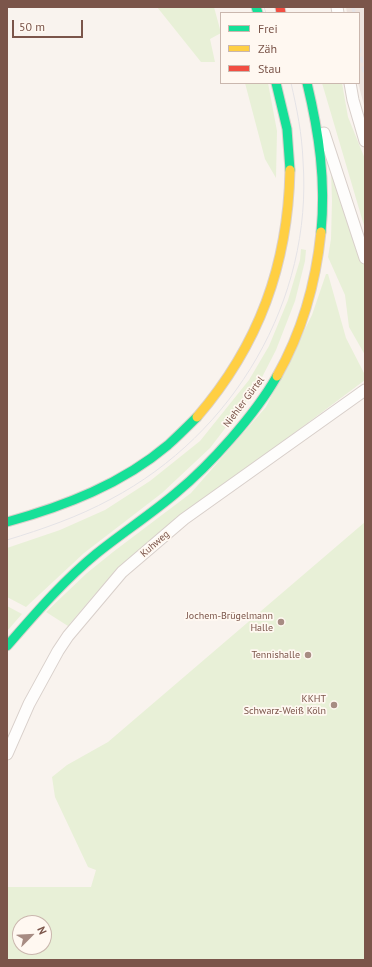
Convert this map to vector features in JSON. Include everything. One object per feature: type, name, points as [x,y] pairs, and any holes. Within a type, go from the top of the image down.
[{"type":"main road","points":[[7,522],[68,503],[112,483],[136,468],[164,448],[198,416],[233,372],[258,328],[276,280],[287,231],[290,180],[290,145],[276,84]]},
{"type":"main road","name":"Niehler Gürtel","points":[[301,84],[312,124],[319,223]]},
{"type":"main road","name":"Niehler Gürtel","points":[[7,637],[19,623],[94,555],[186,484],[219,452],[273,382],[290,350],[308,301],[323,195],[317,125],[307,84]]},
{"type":"main road","name":"Niehler Gürtel","points":[[7,646],[38,606]]},
{"type":"street","points":[[307,84],[365,258]]},
{"type":"street","points":[[350,84],[353,100],[365,141]]},
{"type":"street","name":"Kuhweg","points":[[7,754],[41,681],[68,636],[122,572],[154,543],[184,519],[365,390]]},
{"type":"shaded area","points":[[346,7],[365,7],[365,109],[358,84],[360,84],[360,12],[347,12]]},
{"type":"green space","points":[[157,7],[214,7],[220,29],[220,34],[210,39],[215,62],[201,62]]},
{"type":"green space","points":[[245,84],[268,84],[277,131],[276,178],[265,159]]},
{"type":"green space","points":[[322,84],[342,84],[348,117],[365,159],[365,229]]},
{"type":"green space","points":[[331,171],[365,267],[365,355],[349,327],[345,295],[328,257],[331,239]]},
{"type":"green space","points":[[301,249],[306,250],[305,261],[295,301],[276,350],[257,387],[210,448],[162,493],[84,553],[26,607],[7,597],[7,548],[60,530],[105,510],[150,481],[200,441],[249,380],[269,346],[288,300],[300,260]]},
{"type":"green space","points":[[326,274],[328,274],[346,338],[365,375],[365,380],[162,532],[95,594],[68,626],[46,612],[87,573],[191,493],[266,407],[312,315]]},
{"type":"green space","points":[[365,522],[365,960],[7,960],[7,887],[91,887],[96,870],[88,867],[55,797],[52,777],[67,765],[108,742]]},
{"type":"green space","points":[[7,606],[22,614],[7,631]]},
{"type":"tram line","points":[[264,7],[266,12]]},
{"type":"tram line","points":[[7,540],[73,517],[111,499],[155,472],[194,438],[228,400],[257,358],[279,312],[295,263],[303,213],[302,141],[291,84]]},
{"type":"railway","points":[[353,7],[354,12]]},
{"type":"railway","points":[[360,52],[365,78]]},
{"type":"traffic: fast","points":[[256,7],[258,12]]},
{"type":"traffic: fast","points":[[276,84],[287,129],[290,170]]},
{"type":"traffic: fast","points":[[307,84],[315,120],[322,176],[323,194],[321,232]]},
{"type":"traffic: fast","points":[[7,646],[50,598],[84,564],[189,482],[231,439],[257,407],[277,376]]},
{"type":"traffic: fast","points":[[7,522],[71,501],[132,471],[168,445],[197,417]]},
{"type":"traffic: slow","points":[[197,417],[219,390],[237,361],[253,332],[266,302],[276,271],[283,239],[288,205],[290,170]]},
{"type":"traffic: slow","points":[[277,376],[301,324],[316,269],[321,232]]},
{"type":"traffic: jam","points":[[280,7],[281,12]]},
{"type":"place","name":"Jochem-Brügelmann Halle","points":[[281,622]]},
{"type":"place","name":"Tennishalle","points":[[308,655]]},
{"type":"place","name":"KKHT Schwarz-Weiß Köln","points":[[334,705]]}]
